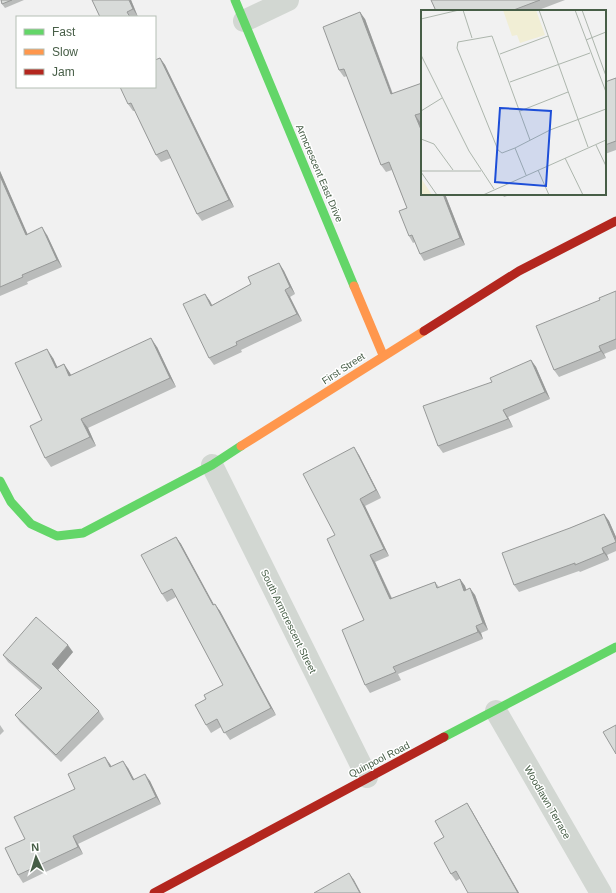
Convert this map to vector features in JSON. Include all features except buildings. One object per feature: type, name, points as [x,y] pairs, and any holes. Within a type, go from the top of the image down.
[{"type":"street","name":"Armcrescent East Drive","points":[[235,0],[383,355]]},
{"type":"street","points":[[244,21],[288,0]]},
{"type":"street","name":"First Street","points":[[0,480],[11,502],[30,524],[57,536],[83,533],[212,466],[383,355],[519,271],[616,221]]},
{"type":"street","name":"South Armcrescent Street","points":[[212,466],[367,777]]},
{"type":"street","name":"Quinpool Road","points":[[154,893],[367,777],[616,647]]},
{"type":"street","name":"Woodlawn Terrace","points":[[496,711],[601,893]]},
{"type":"traffic: fast","points":[[235,0],[354,286]]},
{"type":"traffic: fast","points":[[0,481],[11,502],[31,524],[57,536],[83,533],[212,465],[241,446]]},
{"type":"traffic: fast","points":[[444,737],[616,647]]},
{"type":"traffic: slow","points":[[354,286],[383,355]]},
{"type":"traffic: slow","points":[[241,446],[424,331]]},
{"type":"traffic: jam","points":[[424,331],[519,271],[616,221]]},
{"type":"traffic: jam","points":[[154,893],[444,737]]}]
